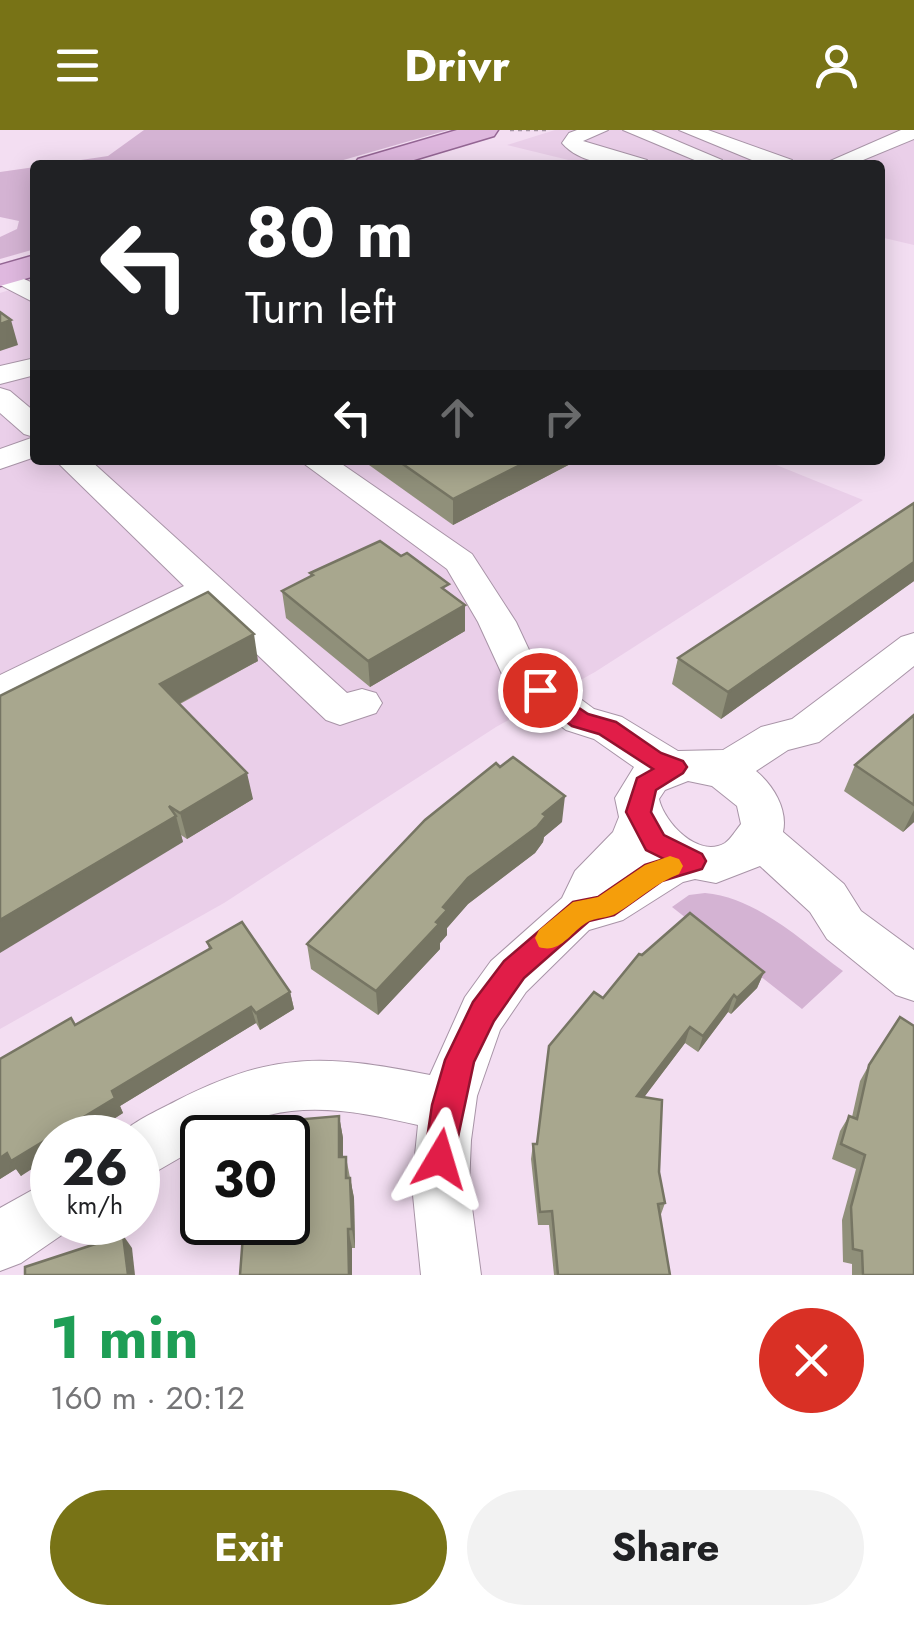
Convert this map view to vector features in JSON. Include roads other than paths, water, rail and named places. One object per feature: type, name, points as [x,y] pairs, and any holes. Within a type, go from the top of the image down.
[{"type":"main road","points":[[385,160],[485,130]]},
{"type":"main road","points":[[0,275],[30,266]]},
{"type":"street","points":[[633,130],[711,160]]},
{"type":"street","points":[[664,130],[743,160]]},
{"type":"street","points":[[689,130],[770,160]]},
{"type":"street","points":[[598,131],[666,160]]},
{"type":"street","points":[[621,160],[572,143],[576,137],[598,131],[678,160]]},
{"type":"street","points":[[844,160],[914,132]]},
{"type":"street","points":[[0,275],[30,292]]},
{"type":"street","points":[[0,375],[30,367]]},
{"type":"street","points":[[0,398],[30,424]]},
{"type":"street","points":[[0,460],[30,448]]},
{"type":"street","points":[[76,465],[340,710],[362,703]]},
{"type":"street","points":[[322,465],[460,562],[497,622],[520,676],[580,720],[608,728],[653,759],[742,783],[734,842],[766,882],[819,918],[844,925],[914,979]]},
{"type":"street","points":[[0,692],[209,588]]},
{"type":"street","points":[[582,910],[586,892],[630,846],[639,808],[652,778],[693,767],[732,765],[776,738],[805,731],[914,646]]},
{"type":"street","points":[[580,720],[585,733],[624,772],[655,842],[734,842]]},
{"type":"street","points":[[451,1275],[439,1187],[447,1105],[466,1048],[498,990],[533,951],[582,910],[604,907],[654,872],[734,842],[768,780],[802,749],[805,731]]},
{"type":"street","points":[[160,1141],[231,1098],[272,1085],[344,1084],[447,1105]]},
{"type":"street","points":[[0,1242],[30,1222]]}]
